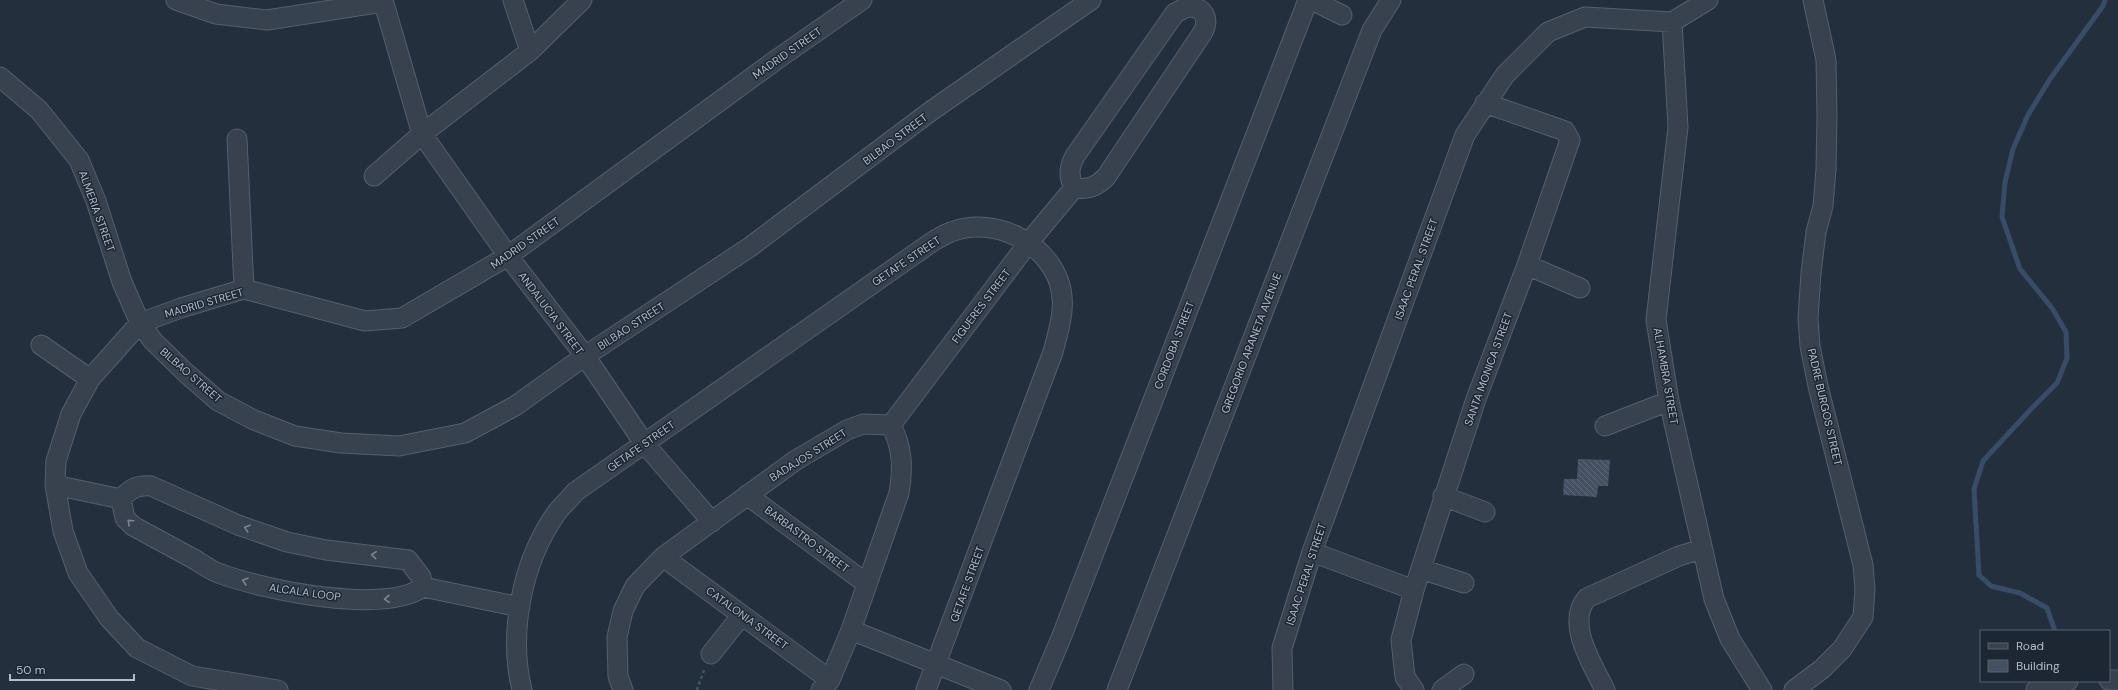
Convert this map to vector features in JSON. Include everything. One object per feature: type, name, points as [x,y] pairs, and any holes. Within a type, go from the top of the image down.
[{"type":"street","points":[[176,0],[216,14],[267,20],[383,1]]},
{"type":"street","points":[[513,0],[530,51]]},
{"type":"street","points":[[374,176],[422,134],[530,51],[582,0]]},
{"type":"street","name":"MADRID STREET","points":[[140,323],[181,308],[244,289],[365,321],[402,318],[508,256],[776,60],[862,0]]},
{"type":"street","name":"BILBAO STREET","points":[[140,323],[153,341],[218,401],[254,420],[295,436],[341,444],[399,446],[465,433],[515,406],[585,356],[750,247],[931,111],[1092,0]]},
{"type":"street","name":"CORDOBA STREET","points":[[1039,690],[1061,638],[1308,0]]},
{"type":"street","points":[[1312,0],[1342,15]]},
{"type":"street","name":"GREGORIO ARANETA AVENUE","points":[[1117,690],[1372,30],[1391,0]]},
{"type":"street","points":[[1672,22],[1708,0]]},
{"type":"street","name":"PADRE BURGOS STREET","points":[[1794,690],[1822,669],[1842,649],[1863,617],[1865,589],[1863,565],[1818,386],[1810,346],[1808,318],[1811,273],[1816,232],[1823,206],[1826,169],[1827,117],[1826,60],[1813,0]]},
{"type":"street","name":"ANDALUCIA STREET","points":[[383,1],[422,134],[508,256],[585,356],[644,443],[712,522]]},
{"type":"street","points":[[1202,4],[1207,20],[1203,32],[1106,177],[1100,184],[1091,188],[1074,188],[1069,174],[1071,164],[1084,143],[1175,13],[1187,7],[1202,4]]},
{"type":"street","name":"ISAAC PERAL STREET","points":[[1283,690],[1282,648],[1312,552],[1466,135],[1505,75],[1548,32],[1585,17],[1672,22]]},
{"type":"street","name":"ALHAMBRA STREET","points":[[1672,22],[1678,127],[1656,320],[1669,401],[1714,599],[1730,639],[1762,690]]},
{"type":"street","name":"ALMERIA STREET","points":[[0,78],[39,110],[79,160],[96,201],[122,282],[140,323]]},
{"type":"street","name":"SANTA MONICA STREET","points":[[1414,690],[1405,677],[1401,640],[1414,590],[1443,496],[1476,399],[1527,265],[1570,140],[1565,131],[1486,103]]},
{"type":"street","points":[[237,139],[244,289]]},
{"type":"street","name":"FIGUERES STREET","points":[[891,425],[1029,242],[1074,188]]},
{"type":"street","name":"GETAFE STREET","points":[[522,690],[518,677],[517,643],[520,607],[526,577],[537,546],[555,514],[575,492],[932,242],[952,231],[975,228],[997,228],[1029,242],[1048,259],[1059,283],[1062,305],[1060,324],[1053,352],[937,665],[926,690]]},
{"type":"street","points":[[1527,265],[1580,288]]},
{"type":"street","points":[[140,323],[90,379],[71,414],[56,461],[55,485],[63,531],[78,573],[108,618],[137,648],[192,676],[278,690]]},
{"type":"street","points":[[41,345],[90,379]]},
{"type":"street","points":[[1605,426],[1669,401]]},
{"type":"street","name":"BADAJOS STREET","points":[[623,690],[618,676],[617,637],[623,611],[635,586],[663,557],[712,522],[747,494],[796,460],[847,430],[863,424],[891,425]]},
{"type":"street","points":[[825,685],[851,630],[899,493],[902,473],[901,451],[898,438],[891,425]]},
{"type":"street","points":[[55,485],[121,499],[131,488],[141,485],[151,486],[238,526],[287,542],[326,550],[408,560],[421,576],[424,587],[520,607]]},
{"type":"street","name":"BARBASTRO STREET","points":[[747,494],[867,584]]},
{"type":"street","points":[[1443,496],[1485,512]]},
{"type":"street","name":"ALCALA LOOP","points":[[121,499],[125,518],[133,526],[220,574],[274,589],[323,597],[391,599],[415,593],[424,587]]},
{"type":"street","points":[[1605,690],[1584,644],[1580,630],[1578,616],[1581,605],[1587,598],[1679,556],[1702,549]]},
{"type":"street","points":[[1312,552],[1414,590]]},
{"type":"street","name":"CATALONIA STREET","points":[[663,557],[742,615],[825,685]]},
{"type":"street","points":[[1421,569],[1464,583]]},
{"type":"street","points":[[711,654],[742,615]]},
{"type":"street","points":[[851,630],[1001,690]]},
{"type":"street","points":[[1442,690],[1464,674]]},
{"type":"street","points":[[2036,690],[2064,682]]},
{"type":"path","points":[[697,690],[711,654]]},
{"type":"building","points":[[1578,459],[1610,460],[1608,486],[1598,486],[1597,497],[1563,495],[1564,479],[1577,479]]},
{"type":"waterway","points":[[2055,630],[2047,608],[2020,593],[1991,586],[1979,575],[1974,489],[1983,461],[2057,383],[2067,358],[2066,332],[2052,308],[2020,269],[2002,217],[2005,182],[2013,149],[2028,115],[2050,79],[2103,6],[2105,0]]}]
